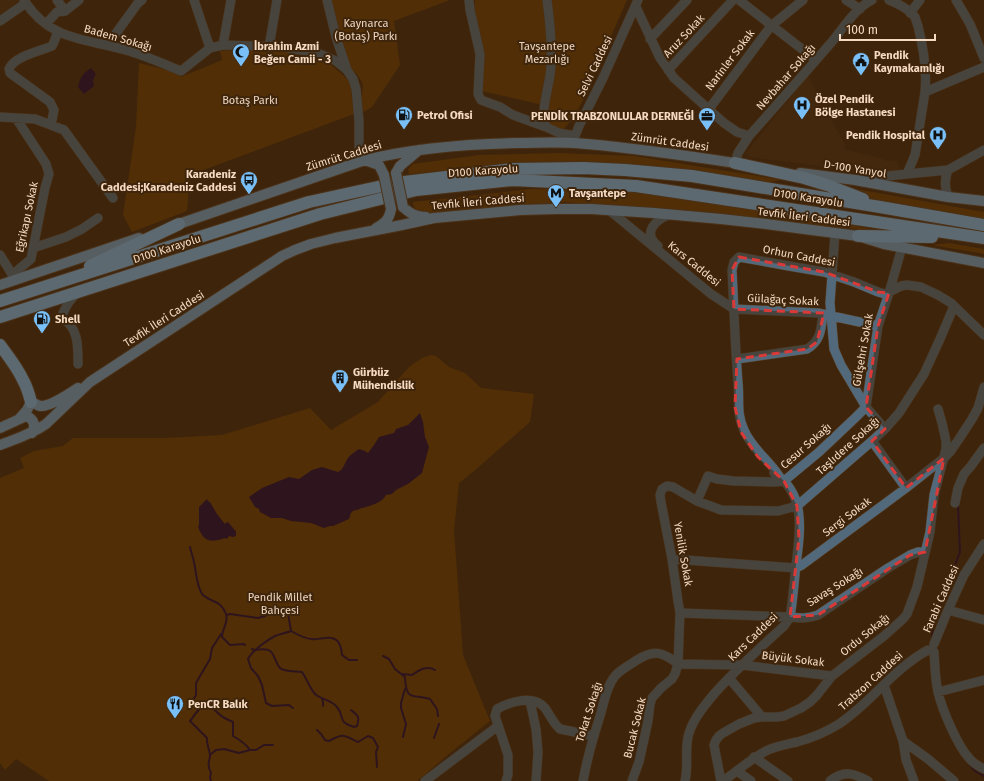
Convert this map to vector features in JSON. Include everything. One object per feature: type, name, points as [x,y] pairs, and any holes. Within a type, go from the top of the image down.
[{"type":"highway","points":[[735,163],[804,178],[827,185],[880,207]]},
{"type":"highway","name":"D100 Karayolu","points":[[0,301],[309,202],[396,183],[512,169],[583,168],[692,176],[984,225]]},
{"type":"highway","name":"D100 Karayolu","points":[[0,317],[320,214],[416,190],[513,180],[636,186],[981,238]]},
{"type":"highway","points":[[39,289],[179,224]]},
{"type":"highway","points":[[858,236],[981,238]]},
{"type":"highway","points":[[0,345],[23,378],[31,402]]},
{"type":"main road","name":"Zümrüt Caddesi","points":[[0,285],[14,278],[179,224],[365,160],[419,150],[482,144],[548,143],[575,139],[620,147],[735,163]]},
{"type":"main road","points":[[419,150],[400,166],[396,173],[403,207],[410,214],[434,218]]},
{"type":"main road","points":[[365,160],[379,165],[384,175],[391,209],[390,215],[385,223],[370,231]]},
{"type":"main road","name":"D-100 Yanyol","points":[[735,163],[855,180],[948,197],[984,200]]},
{"type":"main road","name":"Tevfik İleri Caddesi","points":[[0,445],[32,433],[46,424],[90,382],[282,256],[311,244],[434,218],[520,210],[556,209],[591,209],[671,214],[736,220],[858,236],[902,248],[984,263]]},
{"type":"main road","points":[[858,236],[906,243],[984,258]]},
{"type":"main road","points":[[19,419],[27,410],[31,402],[40,406],[51,403],[90,382]]},
{"type":"main road","points":[[0,428],[26,416],[34,421],[32,433]]},
{"type":"street","points":[[57,0],[65,11]]},
{"type":"street","points":[[46,24],[58,12],[65,11],[79,0]]},
{"type":"street","points":[[109,46],[114,36],[142,0]]},
{"type":"street","points":[[194,0],[210,48],[223,46],[283,47],[318,53],[336,61],[346,70],[353,79],[356,89],[359,121],[359,147],[365,160]]},
{"type":"street","points":[[223,46],[232,0]]},
{"type":"street","points":[[269,47],[277,0]]},
{"type":"street","points":[[327,0],[346,70]]},
{"type":"street","points":[[470,0],[470,10],[480,54],[478,94],[481,100],[500,107],[513,115],[575,139]]},
{"type":"street","points":[[546,127],[544,122],[544,105],[551,68],[548,0]]},
{"type":"street","points":[[650,39],[687,0]]},
{"type":"street","name":"Aruz Sokak","points":[[668,70],[733,0]]},
{"type":"street","points":[[739,0],[816,60]]},
{"type":"street","name":"Narinler Sokak","points":[[709,109],[771,26],[802,0]]},
{"type":"street","points":[[846,0],[860,9]]},
{"type":"street","name":"Nevbahar Sokağı","points":[[735,163],[738,153],[749,136],[860,9],[872,0]]},
{"type":"street","points":[[889,0],[905,8],[915,18],[920,34],[924,58],[926,84],[925,92],[915,155],[907,174]]},
{"type":"street","points":[[910,13],[920,0]]},
{"type":"street","points":[[956,0],[970,24],[984,58]]},
{"type":"street","points":[[0,21],[25,1]]},
{"type":"street","name":"Badem Sokağı","points":[[25,1],[30,10],[43,23],[62,34],[129,51],[181,71],[210,48]]},
{"type":"street","points":[[637,3],[650,39],[668,70],[683,86],[724,123],[737,132],[749,136]]},
{"type":"street","name":"Selvi Caddesi","points":[[575,139],[637,3]]},
{"type":"street","points":[[51,125],[54,110],[50,102],[10,73],[9,69],[12,64],[26,55],[52,46],[58,31]]},
{"type":"street","points":[[925,92],[984,67]]},
{"type":"street","points":[[0,117],[35,119],[64,130],[113,198]]},
{"type":"street","name":"Eğrikapı Sokak","points":[[14,278],[31,259],[49,174],[46,164],[16,118]]},
{"type":"street","points":[[855,180],[948,170],[984,150]]},
{"type":"street","points":[[915,155],[924,173]]},
{"type":"street","points":[[948,170],[945,187],[948,197]]},
{"type":"street","name":"Kars Caddesi","points":[[609,210],[711,294],[721,300]]},
{"type":"street","name":"Kars Caddesi","points":[[671,214],[662,218],[654,225],[651,230],[651,239],[713,291],[721,300]]},
{"type":"street","points":[[34,248],[66,237],[82,229],[98,218]]},
{"type":"street","points":[[736,359],[807,349],[817,342],[821,328],[828,315],[830,303],[835,233]]},
{"type":"street","name":"Gülşehri Sokak","points":[[866,407],[878,326],[902,248]]},
{"type":"street","points":[[0,255],[14,278]]},
{"type":"street","name":"Orhun Caddesi","points":[[734,309],[732,270],[734,262],[739,257],[824,272],[863,285],[878,292],[885,294],[889,293]]},
{"type":"street","points":[[889,293],[901,286],[907,285],[938,295],[954,306],[984,335]]},
{"type":"street","points":[[78,364],[78,340],[69,323],[62,318],[69,301],[80,291]]},
{"type":"street","points":[[721,300],[734,309]]},
{"type":"street","name":"Taşlıdere Sokağı","points":[[697,502],[721,510],[778,511],[797,506],[872,441],[899,413],[924,374],[954,306]]},
{"type":"street","name":"Kars Caddesi","points":[[685,781],[687,771],[687,741],[692,726],[702,708],[728,678],[784,626],[790,617],[796,568],[800,526],[797,506],[790,490],[754,452],[741,432],[736,418],[735,384],[737,375],[734,309]]},
{"type":"street","name":"Gülağaç Sokak","points":[[734,309],[818,313],[878,326]]},
{"type":"street","points":[[828,315],[836,356],[866,407],[885,429]]},
{"type":"street","name":"Sergi Sokak","points":[[796,568],[814,557],[944,458],[950,452],[972,420],[978,408],[984,387]]},
{"type":"street","name":"Cesur Sokağı","points":[[697,502],[708,476],[717,479],[734,481],[776,482],[819,452],[866,407]]},
{"type":"street","name":"Ordu Sokağı","points":[[722,781],[714,745],[716,740],[723,733],[754,718],[784,716],[801,708],[817,695],[832,676],[879,641],[907,614],[917,587],[930,532],[934,495],[946,449],[946,441],[938,409]]},
{"type":"street","points":[[872,441],[906,488]]},
{"type":"street","points":[[956,503],[958,488],[964,474],[984,448]]},
{"type":"street","name":"Yenilik Sokak","points":[[678,664],[680,613],[660,495],[662,489],[667,486],[673,487],[697,502]]},
{"type":"street","name":"Farabi Caddesi","points":[[984,544],[964,575],[932,649],[938,692],[947,719],[962,749],[973,763],[984,769]]},
{"type":"street","name":"Savaş Sokağı","points":[[680,613],[790,617],[803,619],[809,618],[818,615],[910,555],[918,552],[925,552]]},
{"type":"street","points":[[672,559],[796,568]]},
{"type":"street","points":[[948,610],[984,620]]},
{"type":"street","name":"Trabzon Caddesi","points":[[722,781],[754,757],[769,749],[815,736],[850,717],[874,696],[906,664],[917,656],[932,649]]},
{"type":"street","name":"Tokat Sokağı","points":[[583,781],[587,757],[606,695],[615,676],[621,670],[645,655],[652,653],[662,654],[671,658],[678,664]]},
{"type":"street","name":"Büyük Sokak","points":[[678,664],[742,665],[832,676]]},
{"type":"street","name":"Bucak Sokak","points":[[632,781],[639,762],[652,698],[672,679],[678,664]]},
{"type":"street","points":[[728,678],[762,717]]},
{"type":"street","points":[[938,692],[984,680]]},
{"type":"street","points":[[884,685],[904,741],[906,760],[914,781]]},
{"type":"street","points":[[506,781],[508,775],[508,755],[495,716],[497,709],[516,701],[526,700],[538,703],[544,706],[556,726],[560,729],[594,736]]},
{"type":"street","points":[[530,701],[538,752],[536,781]]},
{"type":"street","points":[[425,781],[498,726]]},
{"type":"street","points":[[904,741],[954,781]]},
{"type":"street","points":[[754,757],[788,781]]},
{"type":"street","points":[[737,771],[751,781]]},
{"type":"street","points":[[830,781],[837,776],[848,774],[854,774],[868,781]]},
{"type":"highlighted area","points":[[739,257],[824,272],[878,292],[889,293],[878,326],[866,407],[885,429],[872,441],[906,488],[944,458],[925,552],[910,555],[818,615],[790,617],[799,538],[797,506],[784,481],[758,457],[741,432],[735,407],[737,359],[807,349],[817,342],[824,313],[734,309],[732,270]]},
{"type":"shaded area","points":[[0,0],[18,0],[19,1],[0,15]]},
{"type":"shaded area","points":[[91,68],[96,74],[93,80],[94,86],[84,94],[78,87],[81,78]]},
{"type":"shaded area","name":"Özel Pendik Bölge Hastanesi","points":[[808,76],[845,145],[845,150],[888,161],[897,161],[901,172],[866,174],[844,169],[751,157],[746,153]]},
{"type":"shaded area","points":[[0,353],[13,371],[24,398],[21,405],[13,415],[0,422]]},
{"type":"shaded area","points":[[420,413],[425,437],[429,447],[422,473],[392,494],[386,495],[381,501],[353,511],[349,519],[324,528],[311,523],[291,521],[282,518],[271,518],[260,512],[249,497],[262,488],[289,477],[299,479],[312,470],[322,467],[338,472],[342,469],[348,458],[353,453],[359,449],[368,453],[379,437],[394,433],[396,429],[408,425]]},
{"type":"shaded area","points":[[207,499],[225,524],[227,522],[236,531],[236,536],[229,536],[226,539],[211,541],[203,536],[198,527],[199,507]]},
{"type":"green space","name":"Kaynarca (Botaş) Parkı","points":[[329,0],[450,0],[394,21],[400,65],[372,107],[364,112],[361,104],[362,82],[357,74],[348,67]]},
{"type":"green space","name":"Tavşantepe Mezarlığı","points":[[475,0],[627,0],[583,100],[574,117],[561,132],[550,125],[539,104],[482,91],[480,36],[475,16]]},
{"type":"green space","name":"Botaş Parkı","points":[[275,50],[311,55],[331,65],[347,79],[352,86],[351,92],[354,114],[190,175],[187,211],[132,232],[123,215],[136,127],[139,63],[179,73],[181,77],[222,60],[220,51]]},
{"type":"green space","points":[[560,153],[634,156],[782,180],[762,183],[682,171],[576,161],[504,164],[409,174],[408,169],[413,164],[479,155]]},
{"type":"green space","points":[[834,185],[984,212],[984,222],[893,206]]},
{"type":"green space","points":[[532,189],[598,190],[657,194],[820,219],[887,232],[657,209],[562,202],[427,215],[416,212],[413,204],[413,202]]},
{"type":"green space","points":[[949,243],[984,249],[984,254],[931,245]]},
{"type":"green space","name":"Pendik Millet Bahçesi","points":[[431,355],[436,356],[449,367],[465,373],[481,388],[534,394],[530,422],[459,483],[454,530],[463,655],[490,721],[417,781],[49,781],[16,759],[5,770],[0,763],[0,478],[24,468],[20,458],[34,451],[63,446],[73,438],[165,438],[222,435],[310,408],[331,430],[378,402],[409,367],[422,358]]},
{"type":"waterway","points":[[932,637],[933,623],[960,552],[958,505]]},
{"type":"waterway","points":[[190,547],[201,592],[206,598],[222,606],[226,614],[227,620],[222,637],[230,645],[245,645]]},
{"type":"waterway","points":[[227,615],[230,614],[258,618],[283,608],[288,613],[291,631]]},
{"type":"waterway","points":[[293,708],[289,705],[272,706],[266,703],[262,685],[258,676],[251,668],[248,659],[264,643],[275,636],[291,631],[309,639],[333,638],[340,644],[342,655],[349,660],[357,660]]},
{"type":"waterway","points":[[194,703],[193,700],[196,695],[196,683],[210,659],[212,648],[221,634]]},
{"type":"waterway","points":[[252,649],[264,649],[272,652],[280,668],[287,671],[302,672],[315,694],[335,705],[340,711],[343,721],[354,727],[357,726],[358,718],[357,715],[351,710]]},
{"type":"waterway","points":[[383,656],[389,659],[395,669],[405,677],[408,693],[414,696],[430,699],[437,709],[438,716]]},
{"type":"waterway","points":[[402,674],[412,675],[426,668],[435,670]]},
{"type":"waterway","points":[[403,737],[406,724],[401,703],[405,689]]},
{"type":"waterway","points":[[322,699],[323,706]]},
{"type":"waterway","points":[[211,781],[209,766],[210,754],[207,738],[190,721],[201,707],[206,704],[212,707],[222,717],[233,722],[233,736],[243,742],[250,750]]},
{"type":"waterway","points":[[434,738],[439,724]]},
{"type":"waterway","points":[[317,730],[325,740],[329,741],[341,736],[346,736],[358,742],[368,736],[373,738],[378,747],[376,752],[377,767]]},
{"type":"waterway","points":[[210,755],[216,750],[224,749],[239,753],[256,750],[264,745],[273,745]]},
{"type":"waterway","points":[[970,765],[975,771],[984,776]]},
{"type":"place","name":"İbrahim Azmi Beğen Camii - 3","points":[[241,67]]},
{"type":"place","name":"Pendik Kaymakamlığı","points":[[861,76]]},
{"type":"place","name":"Özel Pendik Bölge Hastanesi","points":[[802,120]]},
{"type":"place","name":"Petrol Ofisi","points":[[404,130]]},
{"type":"place","name":"PENDİK TRABZONLULAR DERNEĞİ","points":[[707,131]]},
{"type":"place","name":"Pendik Hospital","points":[[938,150]]},
{"type":"place","name":"Karadeniz Caddesi;Karadeni̇z Caddesi̇","points":[[249,195]]},
{"type":"place","name":"Tavşantepe","points":[[556,208]]},
{"type":"place","name":"Shell","points":[[42,334]]},
{"type":"place","name":"Gürbüz Mühendislik","points":[[340,393]]},
{"type":"place","name":"PenCR Balık","points":[[175,719]]}]
